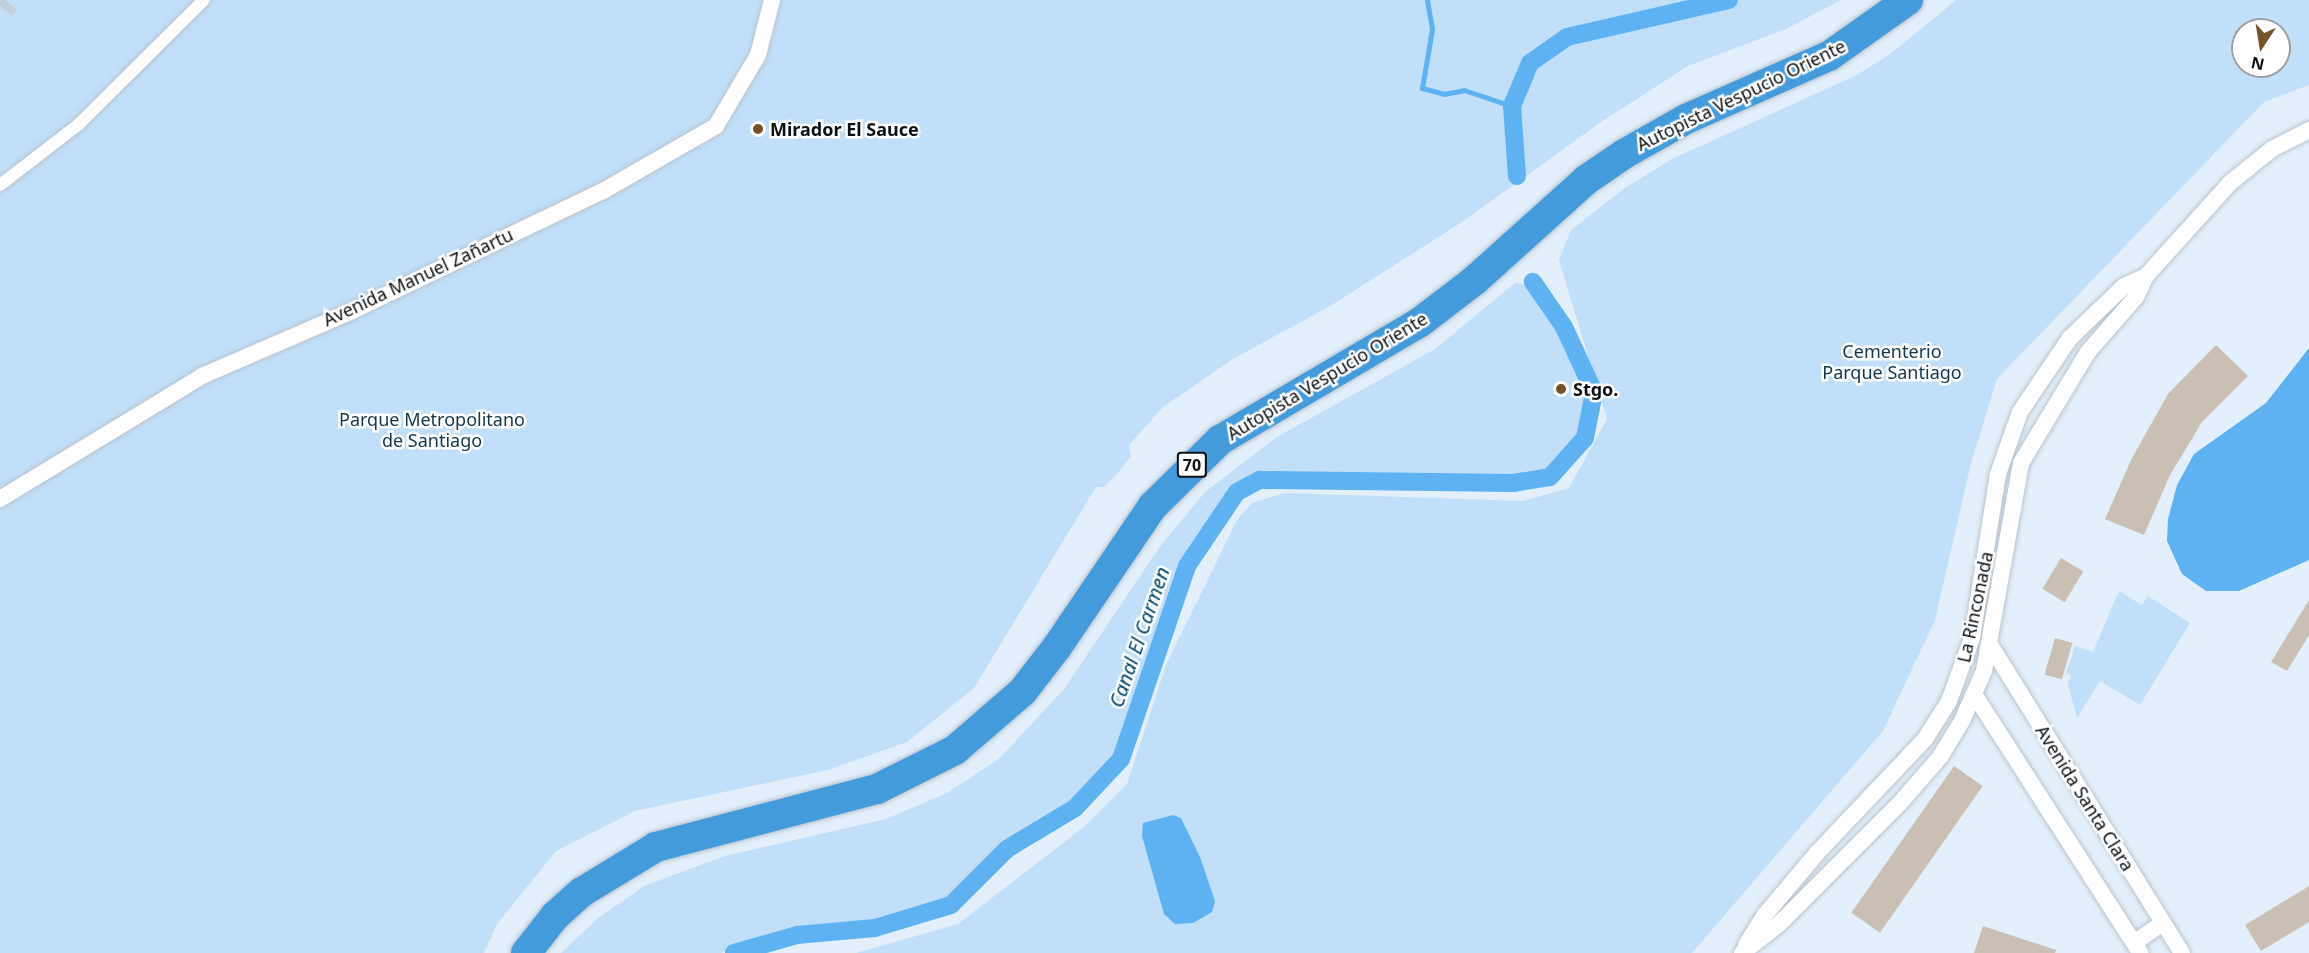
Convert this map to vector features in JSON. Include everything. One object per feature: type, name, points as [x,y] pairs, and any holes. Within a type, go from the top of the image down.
[{"type":"highway","name":"Autopista Vespucio Oriente","points":[[526,953],[555,916],[582,892],[656,847],[877,789],[955,750],[1023,691],[1057,647],[1153,506],[1220,440],[1419,323],[1475,280],[1586,180],[1633,148],[1686,119],[1829,56],[1908,0]]},
{"type":"street","points":[[0,185],[78,125],[204,0]]},
{"type":"street","name":"Avenida Manuel Zañartu","points":[[0,499],[202,376],[398,289],[603,191],[716,126],[758,55],[772,0]]},
{"type":"street","name":"La Rinconada","points":[[1742,953],[1778,925],[1878,825],[1940,757],[1974,694],[1989,643],[2021,463],[2088,352],[2136,297],[2146,276],[2230,183],[2272,149],[2309,130]]},
{"type":"street","name":"La Rinconada","points":[[1742,953],[1764,916],[1925,738],[1955,687],[1972,638],[1998,474],[2007,446],[2035,386],[2070,338],[2124,286],[2146,276]]},
{"type":"street","points":[[2070,338],[2088,352]]},
{"type":"street","name":"Avenida Santa Clara","points":[[1989,643],[2182,953]]},
{"type":"street","name":"Avenida Santa Clara","points":[[1974,694],[2137,948]]},
{"type":"street","points":[[1860,809],[1878,825]]},
{"type":"street","points":[[2137,948],[2163,922]]},
{"type":"green space","name":"Parque Metropolitano de Santiago","points":[[0,0],[1841,0],[1786,29],[1688,66],[1601,122],[1462,222],[1332,305],[1233,359],[1163,407],[1129,445],[1131,456],[1119,472],[1104,487],[1096,487],[974,688],[907,742],[828,770],[635,811],[556,851],[497,924],[484,953],[0,953]]},
{"type":"green space","name":"Cementerio Parque Santiago","points":[[1956,0],[2309,0],[2309,85],[2264,102],[1997,379],[1971,463],[1935,620],[1883,731],[1692,953],[856,953],[958,924],[1085,826],[1127,784],[1166,665],[1237,520],[1252,503],[1284,493],[1523,501],[1569,488],[1607,419],[1559,260],[1571,230],[1625,188],[1672,159],[1857,75],[1893,52]]},
{"type":"green space","points":[[1515,283],[1528,285],[1559,330],[1588,393],[1580,436],[1547,472],[1512,477],[1259,474],[1233,488],[1182,563],[1116,756],[1071,803],[1004,845],[947,900],[874,922],[796,930],[740,944],[721,953],[561,953],[597,919],[644,886],[725,856],[886,819],[947,793],[1000,758],[1064,689],[1161,545],[1205,492],[1277,437],[1435,349]]},
{"type":"green space","points":[[2119,591],[2142,605],[2148,596],[2190,623],[2140,705],[2100,681],[2077,718],[2068,685],[2071,675],[2066,673],[2075,646],[2093,652]]},
{"type":"water","points":[[2309,348],[2309,560],[2239,591],[2206,591],[2182,574],[2167,541],[2168,519],[2177,485],[2194,454],[2266,403]]},
{"type":"water","points":[[1173,815],[1181,818],[1200,857],[1215,901],[1212,912],[1193,923],[1175,924],[1164,914],[1142,836],[1143,823]]},
{"type":"building","points":[[2216,345],[2248,376],[2202,422],[2170,475],[2144,535],[2105,519],[2132,458],[2168,394]]},
{"type":"building","points":[[2061,558],[2083,571],[2065,602],[2042,589]]},
{"type":"building","points":[[2309,600],[2309,635],[2287,671],[2271,662]]},
{"type":"building","points":[[2055,638],[2072,643],[2062,679],[2045,675]]},
{"type":"building","points":[[1954,766],[1983,786],[1880,933],[1851,913]]},
{"type":"building","points":[[2309,886],[2309,922],[2261,951],[2245,925]]},
{"type":"building","points":[[1983,926],[2056,950],[2055,953],[1974,953]]},
{"type":"waterway","points":[[1427,0],[1432,29],[1422,88],[1444,94],[1464,90],[1512,106]]},
{"type":"waterway","name":"Canal El Carmen","points":[[1517,176],[1512,106],[1530,63],[1567,37],[1729,0]]},
{"type":"waterway","name":"Canal El Carmen","points":[[734,953],[797,935],[875,928],[951,905],[1007,849],[1075,808],[1121,759],[1187,566],[1237,492],[1260,480],[1513,483],[1550,477],[1585,438],[1594,392],[1564,327],[1533,282]]},
{"type":"tunnel","points":[[0,6],[5,0]]},
{"type":"place","name":"Mirador El Sauce","points":[[758,129]]},
{"type":"place","name":"Stgo.","points":[[1561,389]]}]
